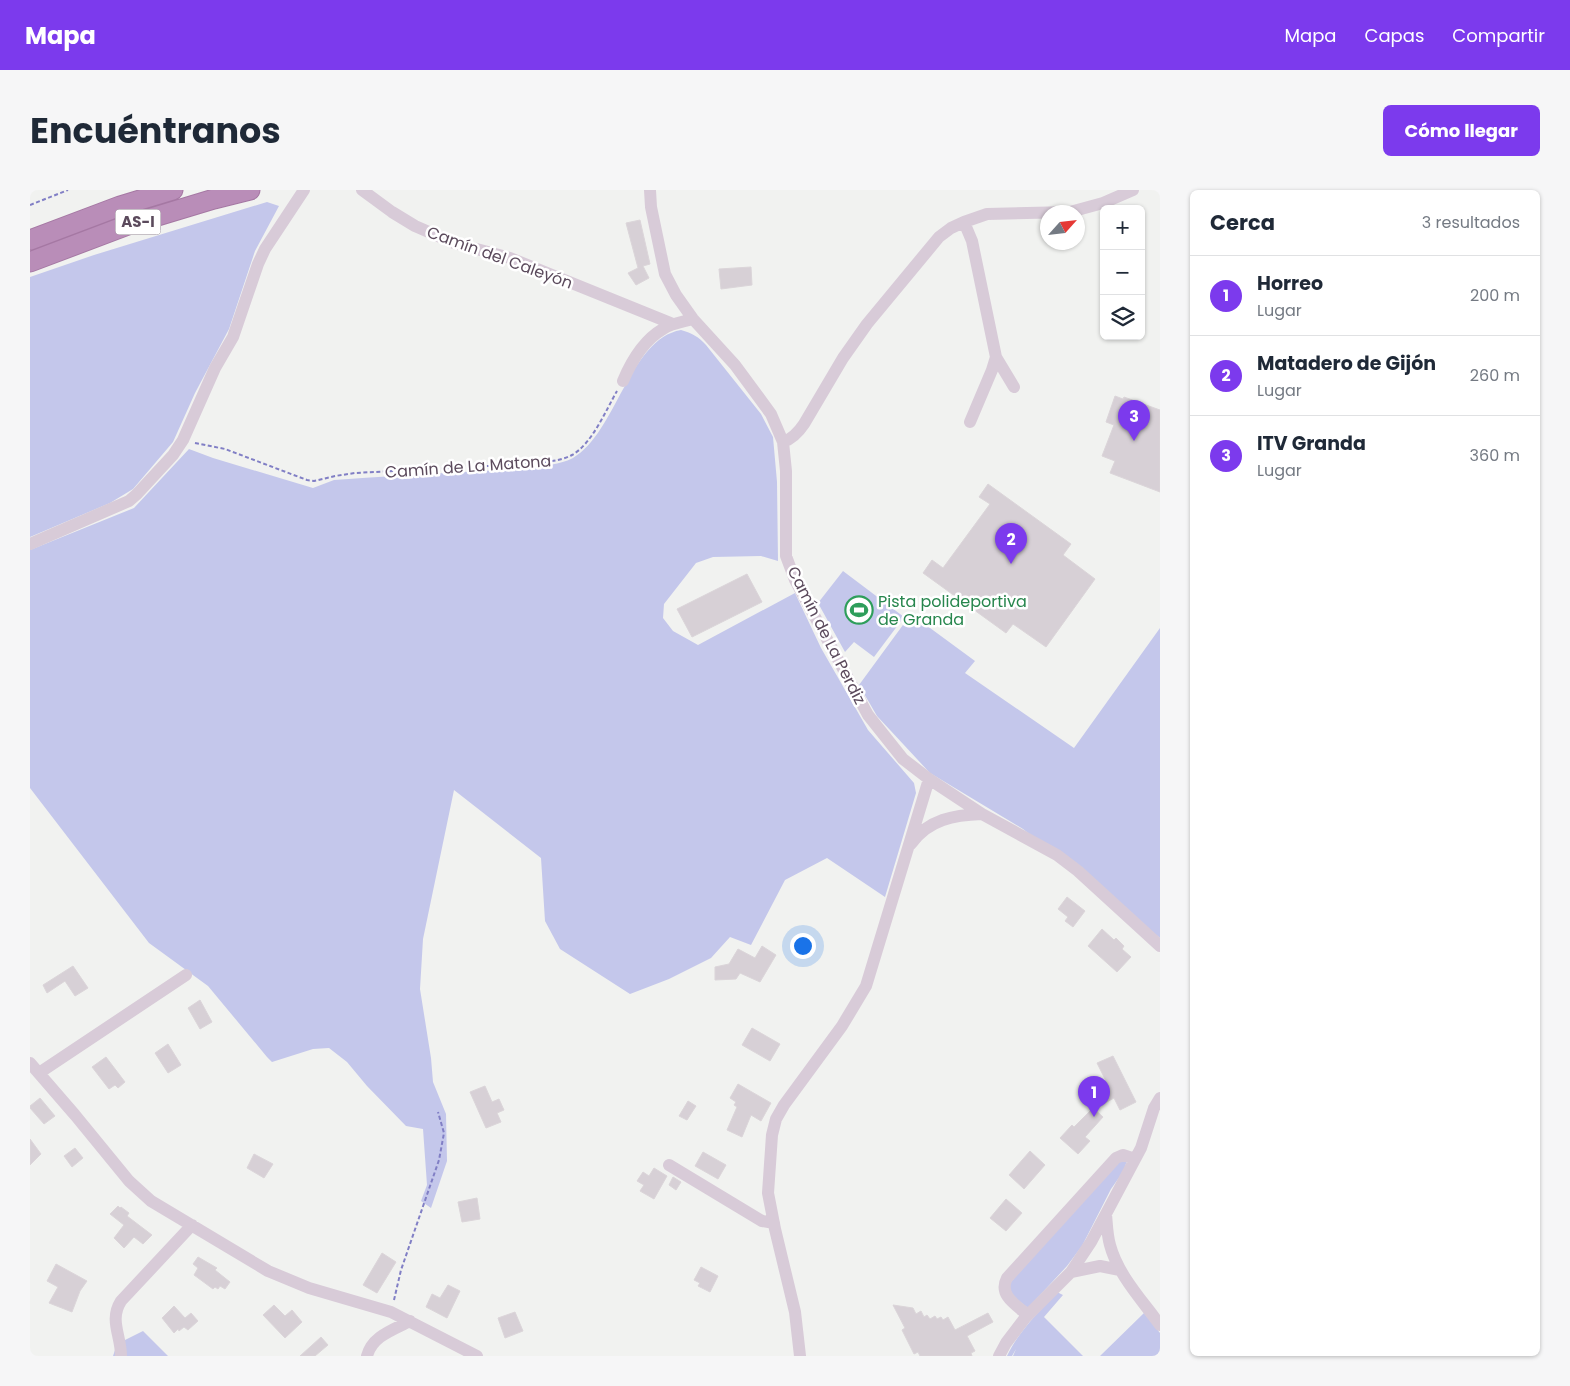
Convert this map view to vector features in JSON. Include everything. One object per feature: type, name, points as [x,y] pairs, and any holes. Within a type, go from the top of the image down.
[{"type":"highway","name":"AS-I","points":[[30,240],[120,206],[173,190]]},
{"type":"highway","name":"AS-I","points":[[30,262],[128,225],[250,190]]},
{"type":"street","points":[[30,544],[128,501],[137,494],[173,455],[183,440],[215,368],[232,337],[265,249],[304,190]]},
{"type":"street","name":"Camín del Caleyón","points":[[362,190],[415,226],[454,243],[510,258],[673,324]]},
{"type":"street","name":"Camín de La Perdiz","points":[[650,190],[651,207],[666,274],[676,295],[693,319],[736,365],[771,414],[783,442],[786,471],[786,556],[796,580],[868,715],[903,759],[929,779],[982,814],[1057,855],[1078,871],[1160,946]]},
{"type":"street","points":[[783,442],[789,440],[804,424],[843,358],[867,324],[939,237],[951,228],[988,214],[1070,212],[1104,203],[1133,190]]},
{"type":"street","points":[[964,222],[972,241],[996,357],[1014,387]]},
{"type":"street","points":[[622,381],[632,360],[663,328],[693,319]]},
{"type":"street","points":[[970,422],[996,357]]},
{"type":"street","points":[[800,1356],[795,1312],[768,1193],[772,1135],[776,1119],[784,1105],[842,1026],[866,986],[929,779]]},
{"type":"street","points":[[907,850],[914,840],[939,820],[957,815],[982,814]]},
{"type":"street","points":[[39,1073],[186,975]]},
{"type":"street","points":[[30,1063],[128,1181],[151,1202],[268,1271],[309,1288],[392,1312],[477,1356]]},
{"type":"street","points":[[999,1356],[1006,1343],[1028,1315],[1071,1272],[1091,1242],[1141,1148],[1154,1108],[1160,1098]]},
{"type":"street","points":[[1028,1315],[1008,1298],[1004,1291],[1004,1284],[1007,1278],[1071,1199],[1116,1158],[1123,1155],[1135,1159]]},
{"type":"street","points":[[669,1165],[762,1221],[774,1223]]},
{"type":"street","points":[[1106,1214],[1110,1245],[1120,1270],[1160,1325]]},
{"type":"street","points":[[121,1356],[115,1316],[116,1310],[121,1301],[192,1225]]},
{"type":"street","points":[[1071,1272],[1100,1266],[1120,1270]]},
{"type":"street","points":[[367,1356],[372,1344],[379,1338],[410,1321]]},
{"type":"path","points":[[30,204],[68,190]]},
{"type":"path","name":"Camín de La Matona","points":[[183,440],[226,449],[294,476],[314,481],[355,473],[555,461],[571,456],[584,446],[622,381]]},
{"type":"path","points":[[392,1312],[401,1270],[439,1160],[444,1133],[438,1112]]},
{"type":"shaded area","points":[[267,202],[279,206],[255,251],[229,329],[195,393],[173,442],[133,489],[110,503],[30,537],[30,277],[94,255]]},
{"type":"shaded area","points":[[681,330],[689,332],[706,345],[761,414],[773,437],[777,482],[778,561],[761,556],[713,557],[696,563],[664,604],[663,618],[673,631],[698,645],[795,593],[821,648],[868,730],[914,783],[916,793],[885,897],[827,858],[785,880],[751,945],[730,937],[711,958],[669,979],[630,994],[560,949],[545,921],[541,858],[454,790],[423,939],[420,989],[433,1082],[446,1114],[447,1161],[431,1208],[421,1201],[427,1185],[423,1129],[406,1126],[367,1086],[347,1062],[329,1048],[313,1049],[272,1062],[208,986],[149,943],[30,788],[30,550],[134,508],[189,449],[313,488],[334,480],[520,469],[563,462],[573,458],[588,445],[601,428],[648,350],[663,337]]},
{"type":"shaded area","name":"Pista polideportiva de Granda","points":[[843,571],[904,617],[874,657],[854,642],[845,652],[818,603]]},
{"type":"shaded area","points":[[911,614],[975,661],[965,673],[1074,748],[1160,628],[1160,938],[1023,829],[930,773],[877,716],[859,685]]},
{"type":"shaded area","points":[[1119,1161],[1127,1161],[1123,1172],[1111,1189],[1082,1246],[1067,1266],[1028,1308],[1010,1294],[1009,1284]]},
{"type":"shaded area","points":[[1057,1292],[1063,1295],[1044,1317],[1083,1356],[1013,1356],[1016,1349],[1012,1356],[1007,1356],[1023,1330]]},
{"type":"shaded area","points":[[1144,1313],[1160,1333],[1160,1356],[1100,1356]]},
{"type":"shaded area","points":[[143,1331],[168,1356],[113,1356],[117,1344]]},
{"type":"building","points":[[640,220],[650,264],[643,266],[649,278],[636,285],[628,273],[638,268],[626,223]]},
{"type":"building","points":[[751,267],[752,285],[721,289],[719,269]]},
{"type":"building","points":[[1115,396],[1123,399],[1124,397],[1160,410],[1160,492],[1110,473],[1115,461],[1102,456],[1114,425],[1106,422]]},
{"type":"building","points":[[988,484],[1071,544],[1063,555],[1095,579],[1046,647],[1013,624],[1006,633],[923,573],[932,560],[943,568],[990,504],[979,497]]},
{"type":"building","points":[[747,574],[762,602],[692,637],[677,609]]},
{"type":"building","points":[[1067,897],[1085,911],[1073,927],[1065,921],[1068,917],[1058,909]]},
{"type":"building","points":[[1102,929],[1114,940],[1116,938],[1124,946],[1122,949],[1131,957],[1117,972],[1088,946]]},
{"type":"building","points":[[762,946],[776,955],[760,982],[740,973],[736,979],[715,980],[715,967],[729,964],[738,949],[755,958]]},
{"type":"building","points":[[73,966],[88,988],[75,996],[65,981],[47,993],[43,985]]},
{"type":"building","points":[[200,1000],[212,1022],[200,1029],[188,1008]]},
{"type":"building","points":[[752,1028],[780,1044],[770,1061],[742,1045]]},
{"type":"building","points":[[168,1044],[181,1065],[168,1073],[155,1053]]},
{"type":"building","points":[[1113,1056],[1136,1102],[1120,1110],[1114,1098],[1105,1103],[1097,1086],[1106,1081],[1097,1063]]},
{"type":"building","points":[[106,1057],[125,1082],[118,1088],[115,1085],[109,1089],[92,1067]]},
{"type":"building","points":[[738,1084],[771,1103],[761,1121],[751,1115],[742,1137],[727,1130],[737,1107],[734,1105],[736,1102],[730,1098]]},
{"type":"building","points":[[485,1086],[492,1102],[499,1099],[504,1110],[497,1113],[501,1122],[486,1128],[470,1092]]},
{"type":"building","points":[[40,1098],[55,1116],[44,1124],[30,1108]]},
{"type":"building","points":[[688,1101],[696,1106],[687,1120],[679,1116]]},
{"type":"building","points":[[1093,1108],[1103,1117],[1085,1137],[1090,1141],[1078,1154],[1060,1138],[1072,1125],[1074,1127]]},
{"type":"building","points":[[30,1139],[41,1154],[30,1165]]},
{"type":"building","points":[[75,1148],[83,1158],[72,1167],[64,1156]]},
{"type":"building","points":[[1030,1151],[1045,1165],[1024,1189],[1009,1175]]},
{"type":"building","points":[[703,1152],[726,1165],[718,1179],[695,1166]]},
{"type":"building","points":[[254,1154],[273,1164],[264,1178],[247,1168]]},
{"type":"building","points":[[654,1168],[667,1176],[654,1199],[640,1191],[644,1185],[637,1181],[643,1172],[649,1176]]},
{"type":"building","points":[[673,1177],[681,1182],[676,1190],[669,1185]]},
{"type":"building","points":[[477,1198],[480,1219],[462,1222],[458,1202]]},
{"type":"building","points":[[1006,1199],[1022,1213],[1006,1231],[990,1218]]},
{"type":"building","points":[[118,1206],[129,1213],[127,1216],[152,1235],[143,1244],[134,1237],[124,1248],[114,1238],[124,1225],[110,1214]]},
{"type":"building","points":[[382,1253],[396,1262],[377,1293],[363,1285]]},
{"type":"building","points":[[198,1257],[217,1268],[215,1270],[230,1282],[225,1289],[220,1286],[218,1289],[215,1287],[213,1289],[194,1275],[198,1268],[193,1264]]},
{"type":"building","points":[[56,1264],[87,1281],[80,1291],[72,1312],[49,1303],[58,1287],[47,1281]]},
{"type":"building","points":[[701,1267],[718,1276],[710,1292],[698,1286],[700,1283],[694,1280]]},
{"type":"building","points":[[448,1285],[460,1291],[447,1318],[426,1307],[432,1294],[440,1298]]},
{"type":"building","points":[[274,1305],[285,1316],[292,1310],[302,1322],[285,1338],[263,1315]]},
{"type":"building","points":[[893,1305],[913,1308],[916,1314],[921,1311],[924,1317],[927,1315],[930,1319],[935,1316],[937,1319],[941,1317],[943,1320],[948,1317],[955,1330],[988,1313],[993,1322],[967,1336],[975,1351],[971,1353],[972,1356],[920,1356],[918,1352],[914,1354],[902,1330],[905,1328]]},
{"type":"building","points":[[174,1306],[185,1318],[191,1313],[198,1321],[188,1330],[184,1327],[174,1333],[162,1318]]},
{"type":"building","points":[[515,1312],[523,1331],[505,1338],[498,1318]]},
{"type":"building","points":[[321,1337],[328,1345],[315,1356],[300,1356]]},
{"type":"place","name":"ITV Granda","points":[[1134,441]]},
{"type":"place","name":"Matadero de Gijón","points":[[1011,564]]},
{"type":"place","name":"Pista polideportiva de Granda","points":[[859,610]]},
{"type":"place","name":"Horreo","points":[[1094,1117]]}]
